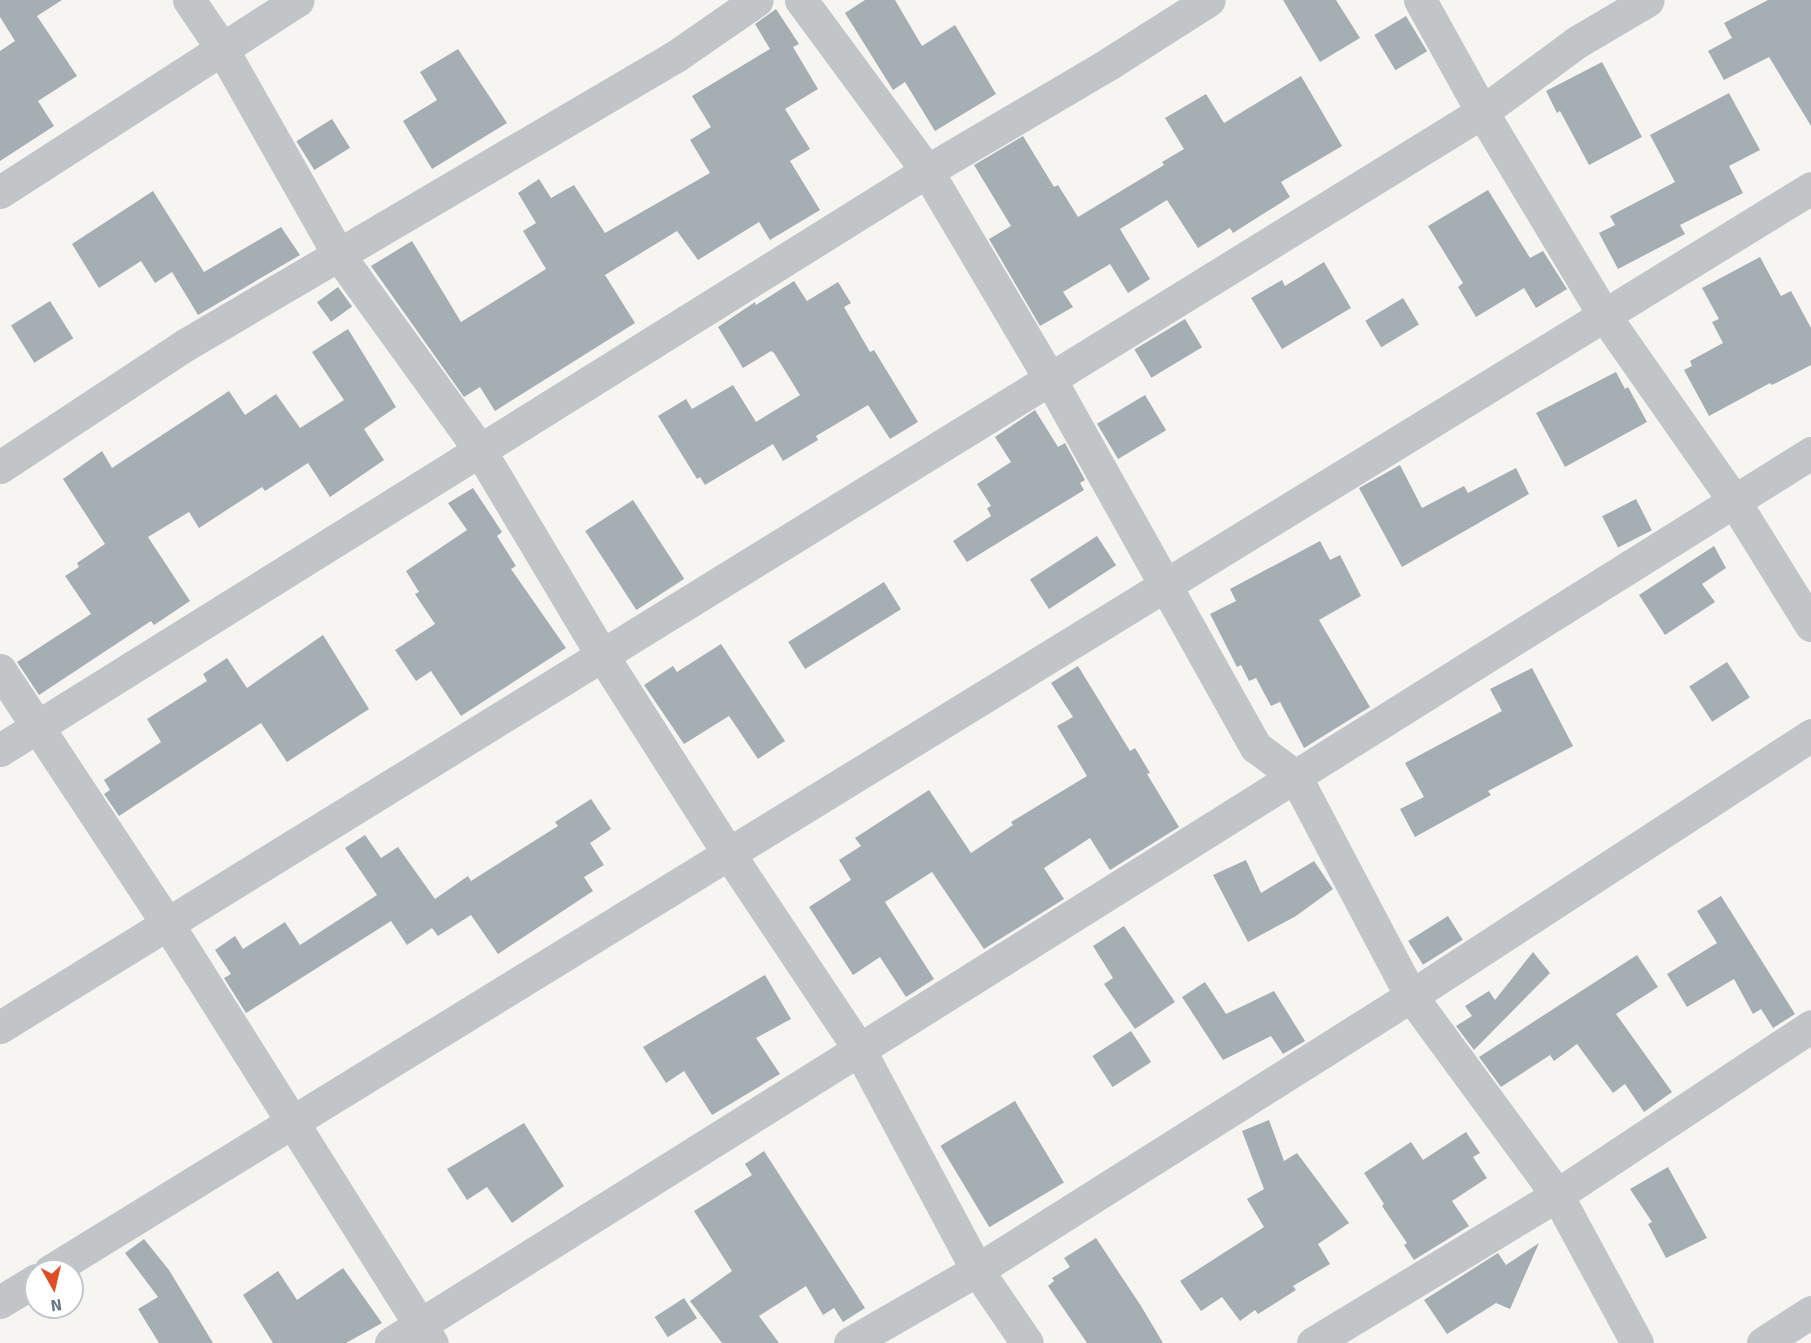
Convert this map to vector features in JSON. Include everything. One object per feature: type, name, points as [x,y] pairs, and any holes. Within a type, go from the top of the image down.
[{"type":"street","points":[[189,0],[221,47],[338,254],[479,449],[602,655],[729,854],[859,1049],[977,1270],[1027,1343]]},
{"type":"street","points":[[0,192],[221,47],[298,0]]},
{"type":"street","points":[[0,467],[185,345],[676,56],[758,0]]},
{"type":"street","points":[[801,0],[927,171],[1050,379],[1256,747],[1294,776],[1411,996],[1557,1195],[1637,1343]]},
{"type":"street","points":[[0,750],[927,171],[1209,0]]},
{"type":"street","points":[[1420,0],[1482,111],[1604,315],[1734,501],[1811,625]]},
{"type":"street","points":[[0,1027],[1482,111],[1577,42],[1648,0]]},
{"type":"street","points":[[69,1259],[1811,188]]},
{"type":"street","points":[[391,1343],[426,1334],[859,1049],[1811,453]]},
{"type":"street","points":[[0,670],[167,923],[426,1334]]},
{"type":"street","points":[[850,1343],[977,1270],[1411,996],[1811,735]]},
{"type":"street","points":[[1312,1343],[1557,1195],[1811,1026]]},
{"type":"street","points":[[0,1302],[24,1287]]},
{"type":"street","points":[[1763,1343],[1811,1312]]},
{"type":"building","points":[[0,0],[62,0],[37,16],[77,76],[38,101],[54,126],[0,161],[0,51],[15,41],[0,17]]},
{"type":"building","points":[[865,0],[895,0],[922,46],[955,25],[996,94],[935,131],[905,82],[893,90],[845,13]]},
{"type":"building","points":[[1283,0],[1336,0],[1360,38],[1320,62]]},
{"type":"building","points":[[1768,0],[1811,0],[1811,126],[1769,57],[1724,80],[1708,51],[1732,38],[1724,23]]},
{"type":"building","points":[[776,9],[799,44],[793,47],[818,89],[785,109],[810,149],[790,161],[820,210],[770,240],[759,222],[698,260],[677,231],[605,275],[635,323],[495,411],[480,387],[464,397],[371,266],[412,241],[461,322],[546,269],[523,231],[536,223],[518,193],[539,179],[551,198],[574,185],[605,233],[710,173],[690,140],[711,127],[692,96],[770,49],[755,24]]},
{"type":"building","points":[[1406,16],[1427,51],[1395,70],[1374,35]]},
{"type":"building","points":[[458,49],[507,123],[432,169],[403,121],[437,100],[420,72]]},
{"type":"building","points":[[1602,62],[1642,137],[1589,165],[1560,111],[1557,113],[1546,91]]},
{"type":"building","points":[[1301,76],[1342,146],[1281,182],[1290,197],[1233,233],[1230,228],[1198,248],[1167,200],[1120,229],[1150,279],[1128,293],[1110,264],[1063,292],[1073,307],[1040,326],[989,239],[1011,226],[974,165],[1023,136],[1054,187],[1058,185],[1078,217],[1164,165],[1162,162],[1184,149],[1165,118],[1206,94],[1224,123]]},
{"type":"building","points":[[1729,93],[1760,150],[1729,166],[1743,193],[1680,225],[1685,234],[1618,269],[1599,233],[1615,225],[1610,216],[1675,182],[1650,135]]},
{"type":"building","points":[[332,119],[350,148],[314,170],[296,141]]},
{"type":"building","points":[[1488,190],[1530,258],[1543,251],[1567,289],[1536,308],[1524,288],[1476,317],[1458,287],[1463,283],[1428,226]]},
{"type":"building","points":[[153,191],[204,272],[281,227],[300,255],[198,315],[172,272],[155,283],[141,261],[99,288],[72,244]]},
{"type":"building","points":[[1760,257],[1781,296],[1791,291],[1811,328],[1811,365],[1772,385],[1770,383],[1709,416],[1684,370],[1692,366],[1690,361],[1723,343],[1712,322],[1719,319],[1702,288]]},
{"type":"building","points":[[1324,262],[1351,308],[1282,349],[1251,298],[1282,280],[1285,286]]},
{"type":"building","points":[[794,281],[807,301],[838,282],[851,303],[844,307],[870,352],[874,350],[918,422],[890,439],[868,405],[816,436],[818,440],[783,461],[773,444],[705,485],[700,477],[697,479],[658,416],[686,399],[692,409],[733,385],[756,422],[800,395],[774,353],[771,351],[743,368],[718,327],[755,302],[756,305]]},
{"type":"building","points":[[338,287],[352,306],[331,322],[317,302]]},
{"type":"building","points":[[1403,298],[1419,325],[1381,347],[1365,321]]},
{"type":"building","points":[[50,301],[73,338],[34,363],[11,325]]},
{"type":"building","points":[[1185,319],[1202,347],[1151,378],[1134,349]]},
{"type":"building","points":[[348,329],[396,407],[364,429],[384,460],[330,497],[308,463],[265,491],[262,487],[199,528],[189,512],[148,537],[190,601],[154,625],[151,621],[39,695],[17,662],[91,614],[65,576],[79,567],[77,563],[105,544],[63,479],[102,451],[112,468],[229,391],[245,415],[276,394],[300,428],[344,400],[312,352]]},
{"type":"building","points":[[1616,372],[1625,389],[1628,387],[1647,422],[1565,467],[1536,413]]},
{"type":"building","points":[[1145,395],[1166,430],[1118,459],[1097,424]]},
{"type":"building","points":[[1035,410],[1058,447],[1065,443],[1085,480],[1080,483],[1084,490],[967,562],[953,541],[991,516],[987,508],[991,506],[977,484],[1011,462],[995,437]]},
{"type":"building","points":[[1400,465],[1422,508],[1464,486],[1468,493],[1516,468],[1529,494],[1402,567],[1359,488]]},
{"type":"building","points":[[473,488],[502,532],[497,536],[516,566],[511,569],[566,648],[461,716],[431,671],[416,681],[395,650],[435,624],[415,594],[419,592],[406,571],[467,530],[448,503]]},
{"type":"building","points":[[1636,499],[1652,530],[1618,547],[1602,516]]},
{"type":"building","points":[[633,500],[684,579],[636,610],[585,531]]},
{"type":"building","points":[[1097,536],[1116,565],[1049,609],[1030,580]]},
{"type":"building","points":[[1320,541],[1330,560],[1340,555],[1361,596],[1319,620],[1370,707],[1304,748],[1280,702],[1271,706],[1256,678],[1249,681],[1241,665],[1237,667],[1210,614],[1236,601],[1230,589]]},
{"type":"building","points":[[1714,546],[1726,568],[1702,584],[1715,602],[1665,635],[1639,595]]},
{"type":"building","points":[[884,582],[901,609],[805,669],[788,642]]},
{"type":"building","points":[[323,635],[369,709],[287,762],[261,723],[119,816],[104,794],[110,790],[104,780],[161,742],[147,719],[207,681],[203,674],[227,658],[247,688]]},
{"type":"building","points":[[721,644],[785,741],[758,759],[729,716],[684,744],[644,685],[673,666],[677,672]]},
{"type":"building","points":[[1727,662],[1750,697],[1712,722],[1689,687]]},
{"type":"building","points":[[1078,666],[1130,751],[1135,748],[1150,773],[1147,774],[1179,827],[1110,870],[1090,838],[1044,868],[1064,899],[984,949],[932,872],[885,902],[934,979],[906,997],[880,957],[853,975],[809,907],[851,880],[839,860],[861,846],[855,838],[929,790],[971,853],[1013,825],[1011,822],[1087,776],[1057,726],[1073,717],[1051,683]]},
{"type":"building","points":[[1532,668],[1573,746],[1488,791],[1491,795],[1415,837],[1400,809],[1424,797],[1405,763],[1502,711],[1490,689]]},
{"type":"building","points":[[591,799],[611,829],[590,843],[604,865],[584,877],[593,891],[498,954],[471,915],[438,936],[432,928],[407,945],[391,921],[246,1013],[224,978],[231,974],[215,950],[235,936],[243,949],[285,922],[300,945],[377,895],[345,848],[365,835],[381,858],[398,847],[435,899],[468,876],[471,881],[558,826],[555,822]]},
{"type":"building","points":[[1246,860],[1261,893],[1314,861],[1333,889],[1296,916],[1248,942],[1213,875]]},
{"type":"building","points":[[1721,896],[1795,1014],[1773,1028],[1761,1009],[1753,1014],[1734,979],[1687,1007],[1667,974],[1717,943],[1697,911]]},
{"type":"building","points":[[1448,916],[1463,940],[1423,965],[1408,941]]},
{"type":"building","points":[[1124,926],[1175,1002],[1135,1029],[1104,984],[1113,978],[1093,946]]},
{"type":"building","points":[[1533,952],[1550,973],[1474,1050],[1456,1026],[1472,1016],[1465,1006],[1489,991],[1495,1000]]},
{"type":"building","points":[[1637,955],[1658,987],[1616,1014],[1672,1092],[1644,1112],[1625,1084],[1613,1093],[1577,1044],[1554,1061],[1550,1055],[1501,1087],[1479,1057]]},
{"type":"building","points":[[765,975],[791,1019],[756,1038],[780,1074],[712,1115],[684,1071],[666,1083],[643,1047]]},
{"type":"building","points":[[1205,982],[1226,1014],[1274,991],[1305,1041],[1283,1054],[1271,1036],[1223,1060],[1182,997]]},
{"type":"building","points":[[1131,1031],[1151,1062],[1113,1087],[1092,1056]]},
{"type":"building","points":[[1015,1101],[1064,1182],[989,1227],[940,1146]]},
{"type":"building","points":[[1269,1120],[1284,1161],[1297,1153],[1349,1223],[1318,1244],[1330,1264],[1293,1286],[1296,1290],[1258,1314],[1255,1310],[1240,1321],[1222,1297],[1201,1311],[1180,1281],[1264,1227],[1247,1199],[1264,1189],[1242,1131]]},
{"type":"building","points":[[524,1123],[564,1186],[512,1223],[487,1187],[467,1200],[447,1169]]},
{"type":"building","points":[[1466,1132],[1480,1153],[1473,1157],[1487,1178],[1452,1201],[1469,1226],[1414,1260],[1404,1245],[1407,1243],[1382,1206],[1384,1204],[1364,1173],[1411,1142],[1423,1160]]},
{"type":"building","points":[[764,1151],[865,1308],[843,1322],[834,1308],[823,1315],[806,1286],[759,1316],[779,1343],[722,1343],[690,1301],[732,1271],[694,1211],[752,1175],[745,1164]]},
{"type":"building","points":[[1668,1167],[1707,1238],[1666,1258],[1648,1224],[1652,1222],[1630,1189]]},
{"type":"building","points":[[1096,1238],[1163,1343],[1087,1343],[1048,1286],[1054,1281],[1052,1278],[1070,1267],[1064,1258]]},
{"type":"building","points":[[144,1239],[169,1270],[213,1343],[159,1343],[138,1309],[158,1297],[125,1253]]},
{"type":"building","points":[[1539,1243],[1510,1309],[1496,1303],[1447,1334],[1424,1300],[1498,1253],[1506,1265]]},
{"type":"building","points":[[343,1268],[382,1323],[346,1343],[273,1343],[243,1295],[278,1271],[297,1300]]},
{"type":"building","points":[[684,1298],[697,1318],[668,1337],[655,1317]]}]
